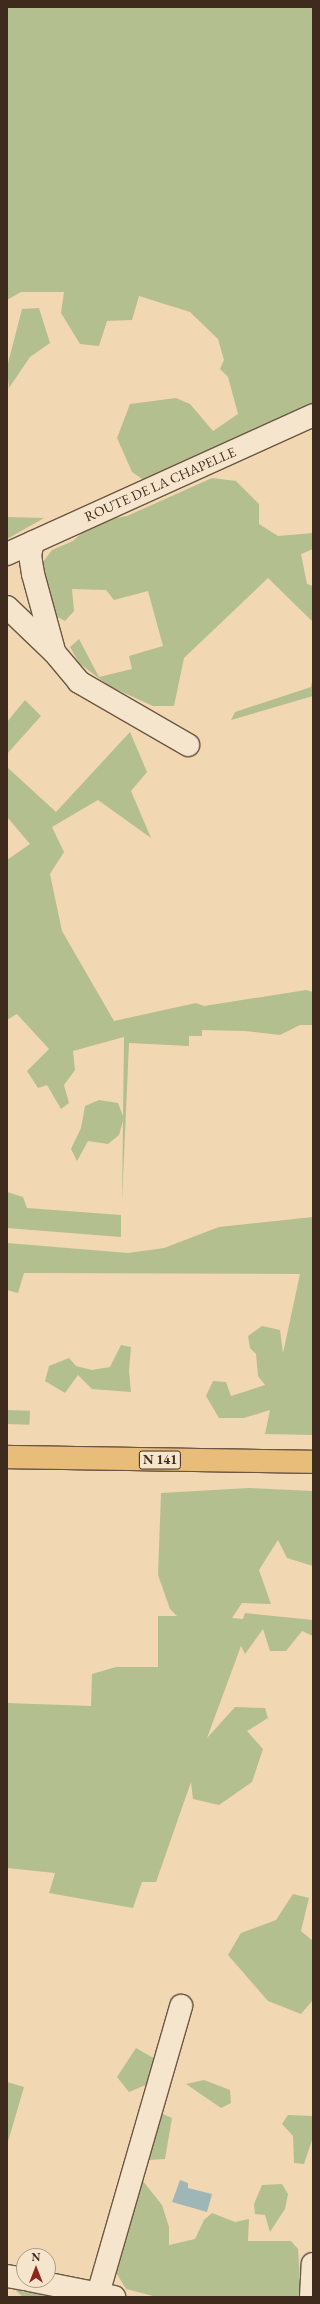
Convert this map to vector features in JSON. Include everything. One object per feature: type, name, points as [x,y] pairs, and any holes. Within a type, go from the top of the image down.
[{"type":"main road","name":"N 141","points":[[7,1457],[313,1462]]},
{"type":"street","name":"ROUTE DE LA CHAPELLE","points":[[7,554],[313,415]]},
{"type":"street","points":[[33,542],[30,555],[32,574],[54,652]]},
{"type":"street","points":[[7,607],[54,652],[79,682],[188,745]]},
{"type":"street","points":[[56,2285],[106,2295],[181,2006]]},
{"type":"street","points":[[311,2297],[313,2264]]},
{"type":"green space","points":[[7,7],[313,7],[313,408],[145,481],[132,472],[117,438],[130,404],[176,398],[190,404],[213,431],[238,414],[228,377],[220,369],[224,360],[218,339],[190,312],[139,296],[132,320],[107,321],[99,346],[80,344],[61,313],[64,292],[21,292],[7,300]]},
{"type":"green space","points":[[39,308],[50,343],[30,357],[9,388],[7,367],[22,309]]},
{"type":"green space","points":[[212,478],[236,481],[259,504],[259,524],[278,536],[313,533],[313,549],[301,554],[307,584],[313,586],[313,622],[268,578],[184,658],[174,706],[153,706],[109,686],[79,663],[70,647],[79,639],[99,677],[132,669],[129,656],[163,646],[148,591],[114,600],[106,590],[72,589],[74,611],[65,621],[54,615],[42,582],[43,562],[52,550],[73,541],[94,522],[127,516]]},
{"type":"green space","points":[[7,517],[44,518],[7,539]]},
{"type":"green space","points":[[313,676],[313,696],[231,720],[235,712],[311,687]]},
{"type":"green space","points":[[25,700],[41,716],[7,754],[7,722]]},
{"type":"green space","points":[[130,732],[147,772],[131,791],[151,838],[98,800],[52,827],[64,852],[50,874],[62,931],[114,1021],[196,1003],[204,1006],[306,990],[313,992],[313,1025],[300,1025],[280,1035],[245,1031],[202,1030],[202,1036],[189,1036],[189,1046],[129,1043],[122,1202],[123,1121],[119,1135],[108,1144],[88,1141],[77,1161],[71,1149],[81,1128],[85,1106],[99,1100],[118,1103],[123,1116],[124,1037],[73,1051],[75,1070],[64,1085],[69,1103],[61,1109],[47,1085],[38,1088],[27,1071],[49,1049],[17,1014],[7,1020],[7,860],[30,844],[7,817],[7,767],[56,812]]},
{"type":"green space","points":[[7,1192],[23,1197],[27,1208],[121,1215],[121,1237],[7,1228]]},
{"type":"green space","points":[[313,1217],[313,1435],[265,1434],[270,1410],[244,1418],[219,1418],[206,1396],[213,1381],[226,1382],[231,1396],[265,1385],[258,1376],[256,1354],[250,1348],[248,1336],[262,1326],[280,1330],[283,1353],[300,1274],[24,1273],[18,1293],[7,1290],[7,1243],[128,1253],[164,1248],[219,1227]]},
{"type":"green space","points":[[121,1345],[131,1347],[129,1371],[131,1392],[92,1389],[78,1375],[65,1393],[45,1381],[49,1366],[69,1358],[76,1366],[92,1370],[110,1367]]},
{"type":"green space","points":[[7,1410],[30,1411],[29,1425],[7,1424]]},
{"type":"green space","points":[[249,1488],[313,1491],[313,1566],[287,1558],[278,1540],[259,1570],[271,1604],[242,1603],[232,1618],[243,1619],[245,1613],[313,1620],[313,1636],[302,1631],[286,1651],[270,1651],[263,1629],[245,1654],[241,1646],[207,1738],[235,1707],[265,1708],[268,1718],[247,1731],[263,1749],[252,1782],[219,1805],[193,1799],[191,1782],[156,1882],[142,1882],[133,1908],[49,1893],[55,1873],[7,1868],[7,1703],[91,1706],[92,1674],[116,1667],[158,1667],[158,1616],[177,1616],[170,1609],[158,1575],[161,1493]]},
{"type":"green space","points":[[293,1894],[309,1898],[301,1931],[313,1941],[313,2000],[301,2014],[268,2001],[228,1955],[241,1933],[276,1920]]},
{"type":"green space","points":[[136,2048],[157,2060],[148,2084],[129,2092],[117,2077]]},
{"type":"green space","points":[[204,2080],[230,2090],[231,2103],[221,2108],[186,2084]]},
{"type":"green space","points":[[7,2082],[24,2087],[7,2145]]},
{"type":"green space","points":[[161,2113],[172,2118],[165,2159],[147,2160]]},
{"type":"green space","points":[[288,2115],[312,2116],[313,2137],[304,2164],[294,2163],[293,2136],[282,2124]]},
{"type":"green space","points":[[143,2181],[162,2205],[169,2227],[169,2245],[195,2239],[204,2220],[212,2213],[235,2222],[249,2219],[248,2241],[291,2241],[298,2249],[301,2297],[157,2297],[126,2289],[114,2269],[116,2245]]},
{"type":"green space","points":[[282,2184],[288,2194],[285,2209],[270,2232],[265,2215],[255,2214],[254,2204],[262,2185]]},
{"type":"green space","points":[[16,2288],[47,2288],[44,2297],[23,2297],[16,2291]]},
{"type":"water","points":[[180,2180],[188,2183],[188,2188],[212,2194],[207,2212],[172,2202]]}]
